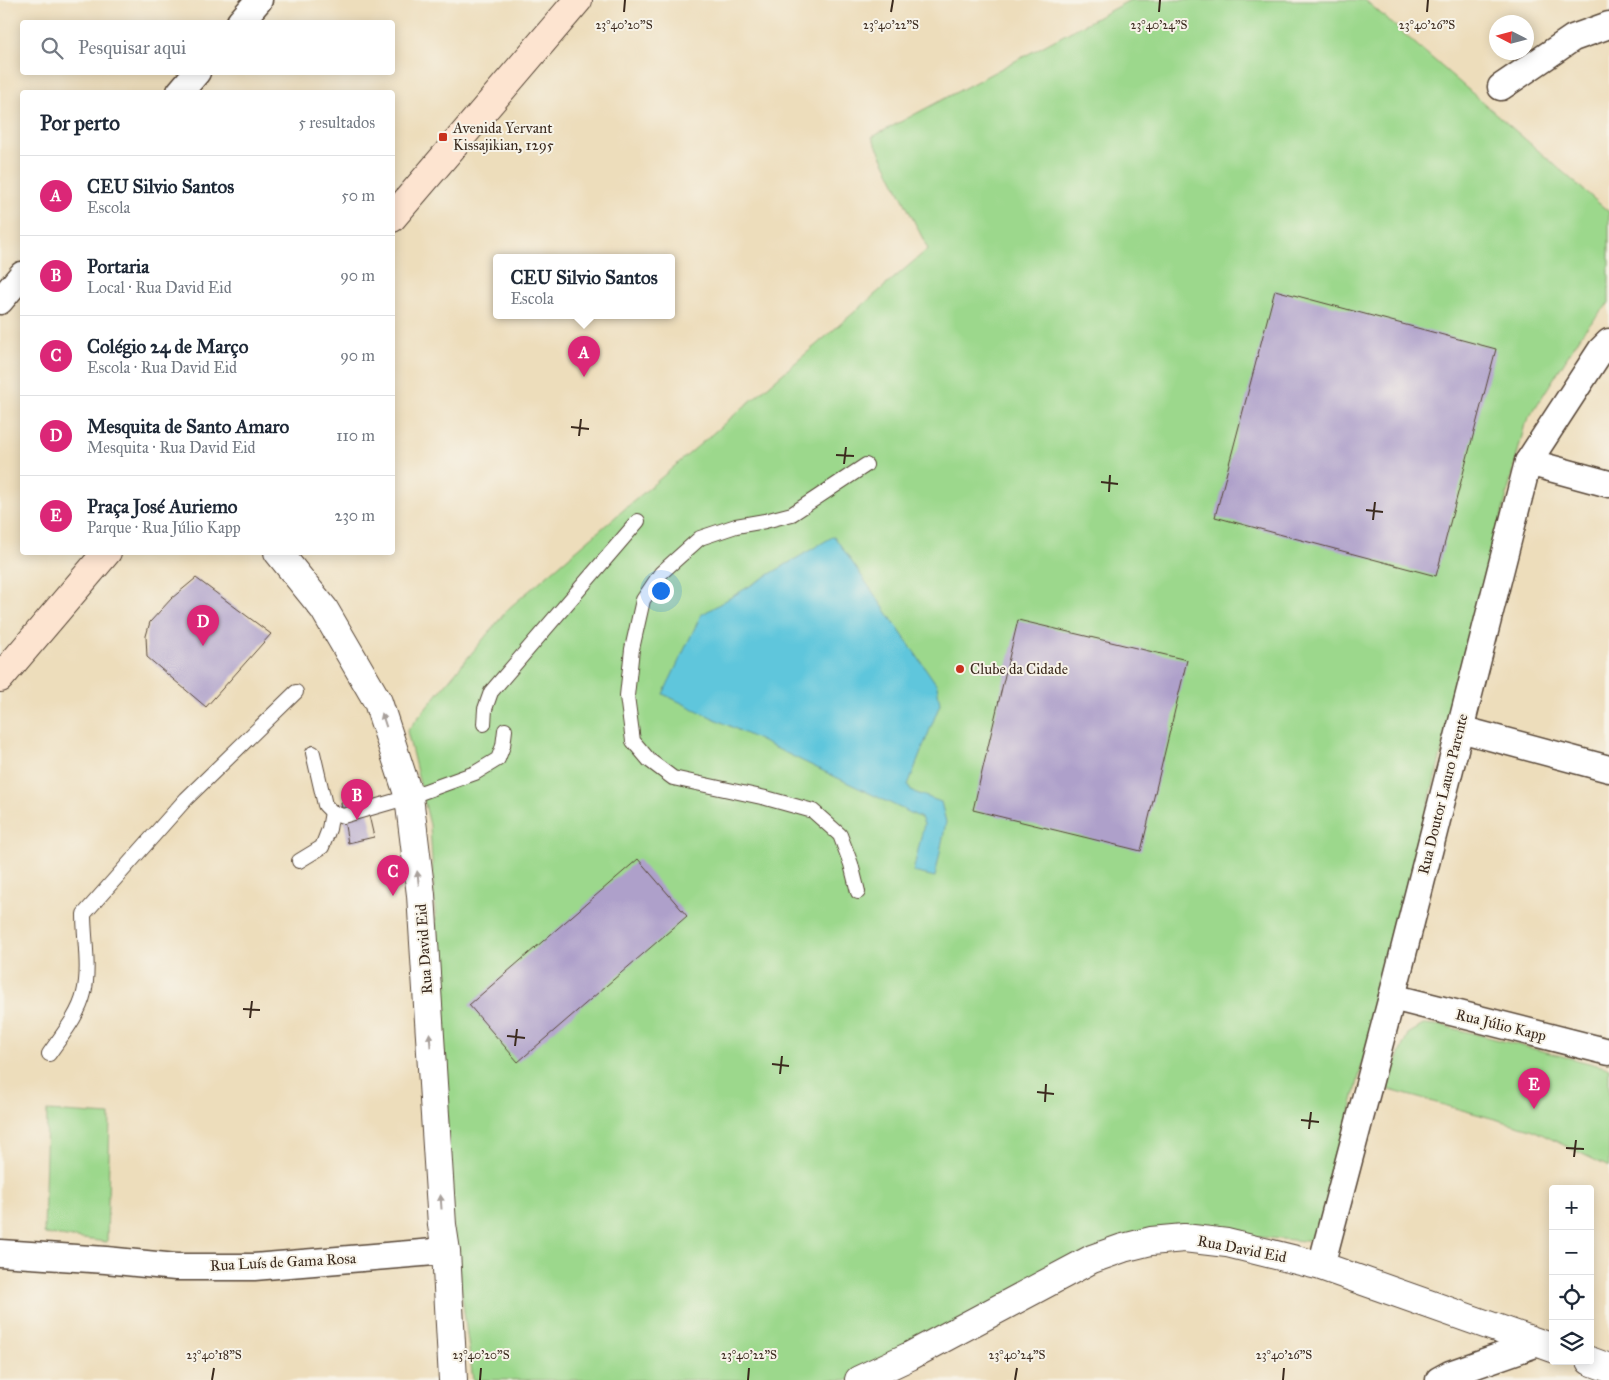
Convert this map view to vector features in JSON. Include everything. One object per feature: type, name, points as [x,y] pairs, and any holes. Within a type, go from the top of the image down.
[{"type":"main road","points":[[395,214],[578,0]]},
{"type":"main road","points":[[0,678],[104,555]]},
{"type":"street","points":[[242,20],[259,0]]},
{"type":"street","points":[[1501,87],[1573,38],[1609,25]]},
{"type":"street","points":[[182,90],[194,75]]},
{"type":"street","points":[[0,301],[20,277]]},
{"type":"street","name":"Rua Doutor Lauro Parente","points":[[1320,1266],[1392,997],[1528,462],[1601,350],[1609,342]]},
{"type":"street","points":[[1528,462],[1609,484]]},
{"type":"street","name":"Rua David Eid","points":[[280,555],[324,609],[378,702],[409,797],[420,895],[442,1225],[446,1251],[453,1380]]},
{"type":"street","points":[[1460,729],[1609,769]]},
{"type":"street","name":"Rua Júlio Kapp","points":[[1392,997],[1609,1052]]},
{"type":"street","name":"Rua David Eid","points":[[859,1380],[910,1356],[1092,1259],[1151,1241],[1184,1238],[1227,1243],[1320,1266],[1546,1345]]},
{"type":"street","name":"Rua Luís de Gama Rosa","points":[[0,1253],[176,1267],[254,1267],[446,1251]]},
{"type":"street","points":[[1439,1380],[1450,1374],[1546,1345]]},
{"type":"street","points":[[1594,1362],[1609,1368]]},
{"type":"lane","points":[[858,892],[851,864],[840,835],[813,811],[766,798],[673,778],[649,760],[633,740],[627,696],[632,649],[643,600],[661,573],[700,538],[736,526],[792,514],[866,465]]},
{"type":"lane","points":[[484,724],[485,709],[492,692],[638,520]]},
{"type":"lane","points":[[49,1054],[76,1014],[84,992],[86,968],[84,914],[186,799],[296,692]]},
{"type":"lane","points":[[313,754],[324,805],[332,812],[343,816],[409,797],[475,773],[498,759],[503,746],[505,730]]},
{"type":"lane","points":[[299,861],[322,847],[329,829],[332,812]]},
{"type":"green space","name":"Clube da Cidade","points":[[1130,0],[1365,0],[1609,212],[1609,303],[1583,332],[1525,424],[1317,1242],[1174,1230],[882,1380],[473,1380],[453,1228],[430,825],[407,731],[509,608],[928,249],[872,137]]},
{"type":"green space","points":[[1425,1024],[1444,1026],[1609,1068],[1609,1167],[1531,1129],[1386,1089],[1408,1034]]},
{"type":"green space","points":[[47,1111],[110,1115],[107,1242],[44,1234]]},
{"type":"water","points":[[834,536],[937,685],[940,704],[908,785],[911,791],[941,802],[946,822],[935,877],[913,872],[924,824],[921,818],[663,694],[701,615]]},
{"type":"building","points":[[1275,290],[1496,349],[1436,576],[1215,517]]},
{"type":"building","points":[[196,578],[271,634],[206,707],[147,657],[146,636],[150,622],[172,598]]},
{"type":"building","points":[[1018,620],[1187,660],[1141,851],[973,810]]},
{"type":"building","points":[[365,798],[374,837],[348,843],[341,803]]},
{"type":"building","points":[[638,859],[687,916],[518,1062],[469,1005]]},
{"type":"place","name":"Avenida Yervant Kissajikian, 1295","points":[[443,137]]},
{"type":"place","name":"CEU Silvio Santos","points":[[584,377]]},
{"type":"place","name":"Mesquita de Santo Amaro","points":[[203,646]]},
{"type":"place","name":"Clube da Cidade","points":[[960,669]]},
{"type":"place","name":"Portaria","points":[[357,820]]},
{"type":"place","name":"Colégio 24 de Março","points":[[393,896]]},
{"type":"place","name":"Praça José Auriemo","points":[[1534,1109]]}]
